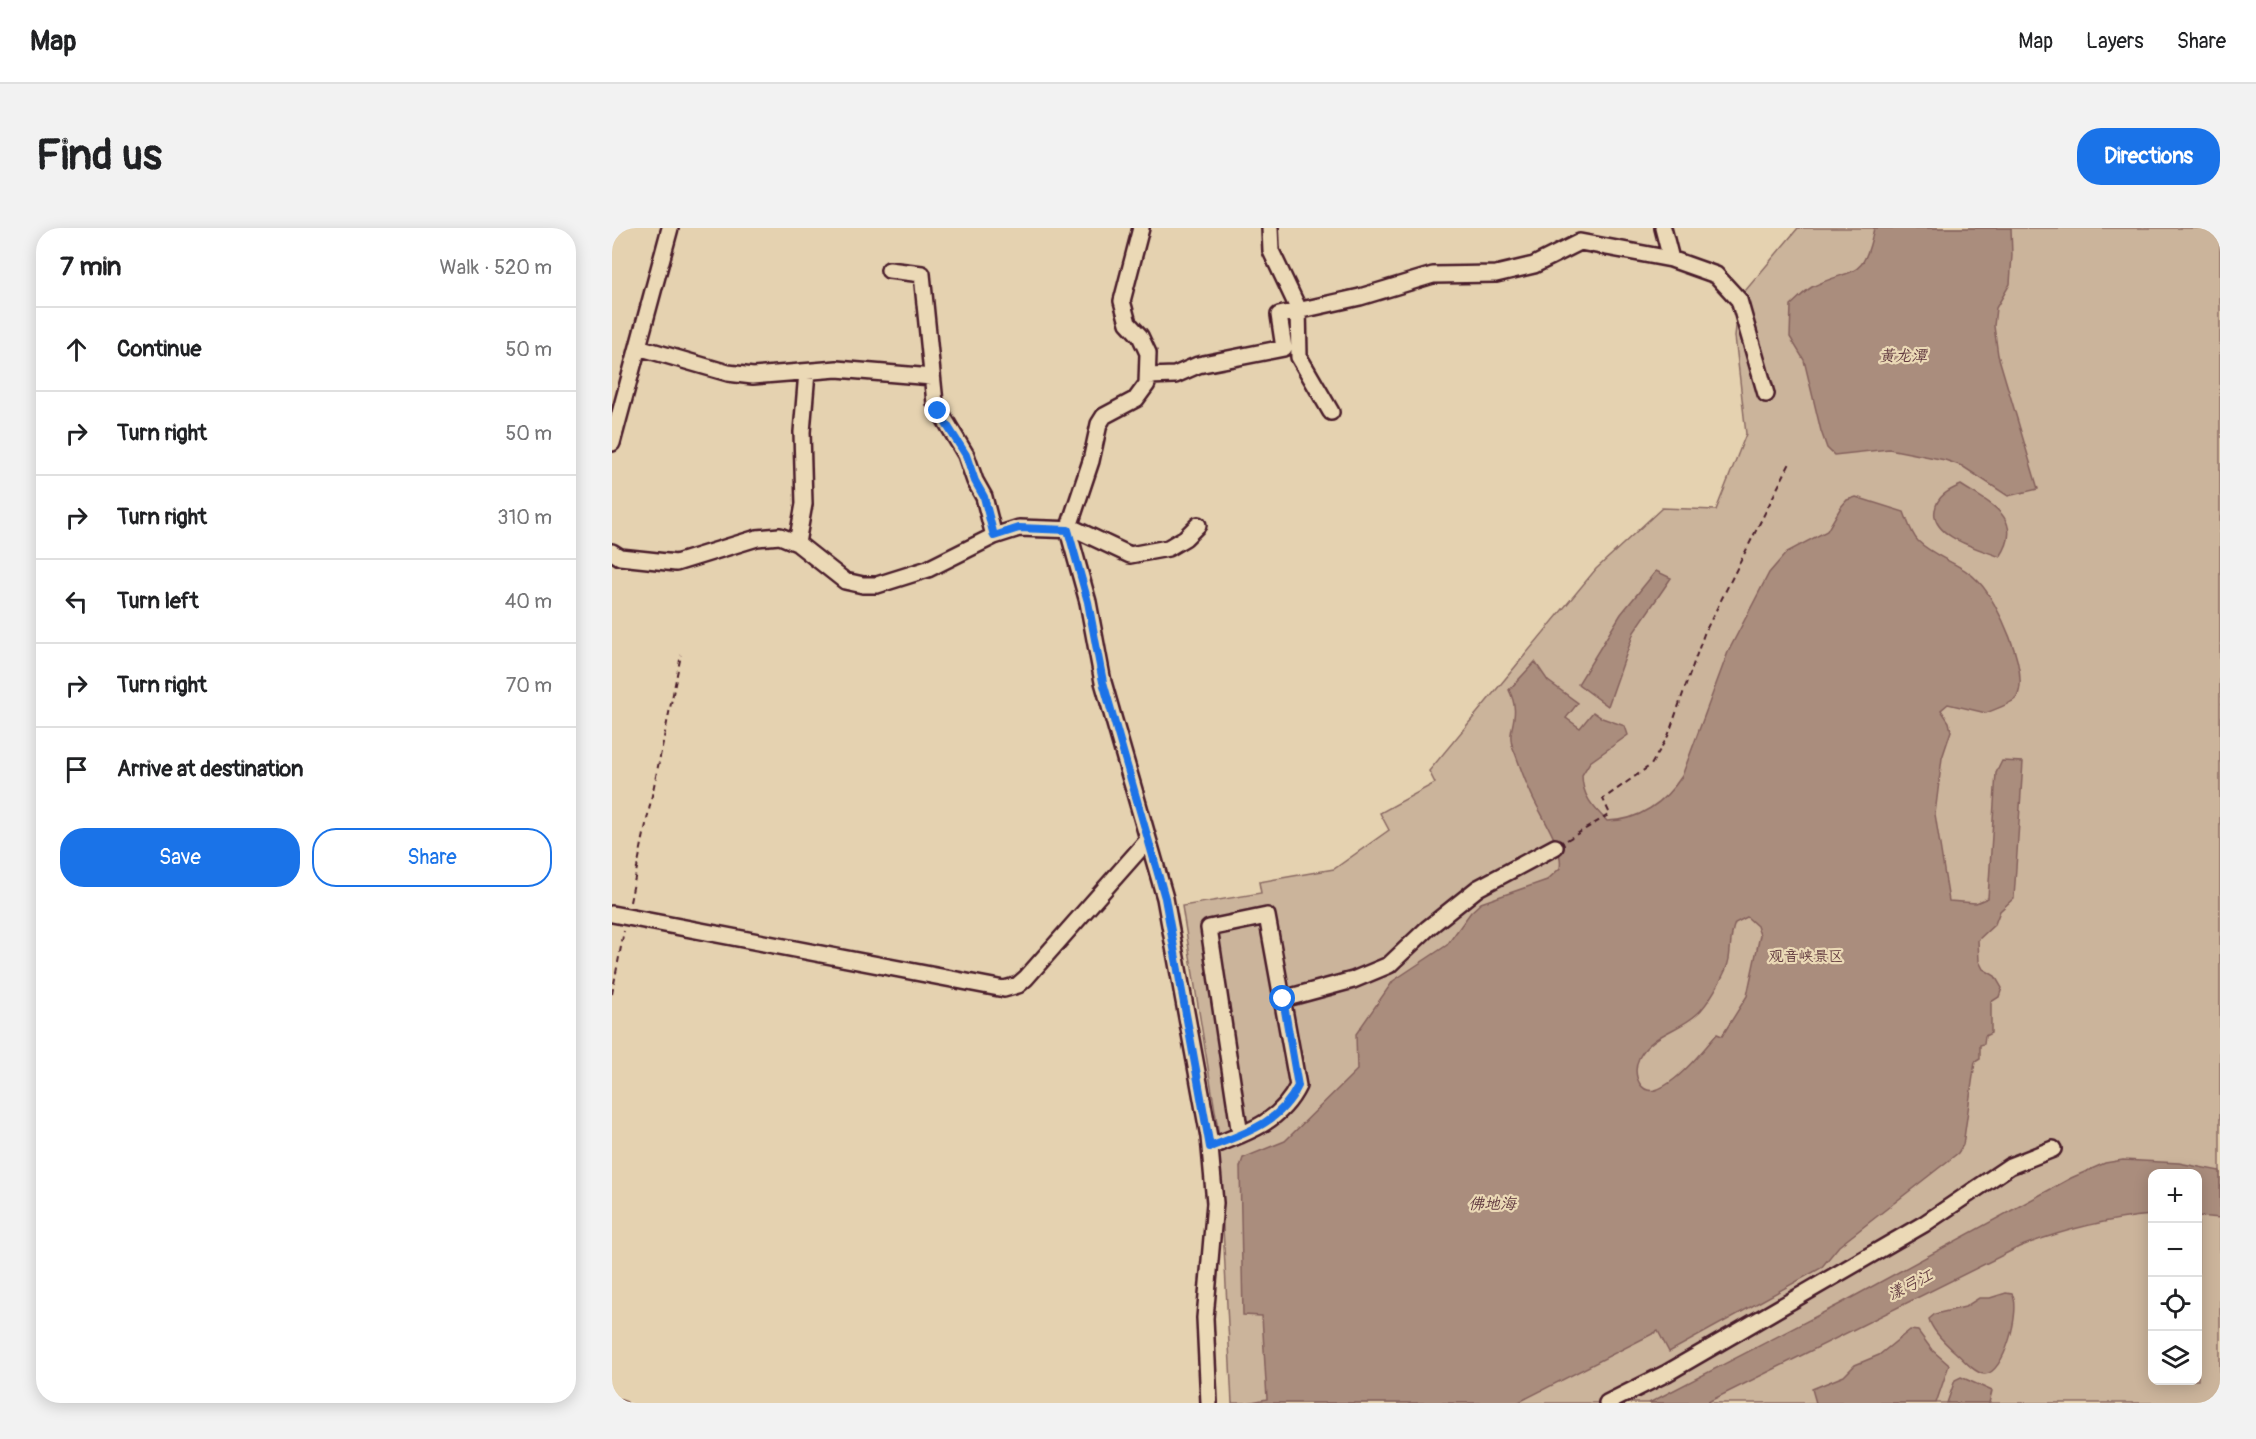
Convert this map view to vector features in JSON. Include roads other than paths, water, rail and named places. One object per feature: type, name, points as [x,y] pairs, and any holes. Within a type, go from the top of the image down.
[{"type":"street","points":[[612,443],[670,228]]},
{"type":"street","points":[[1141,228],[1122,301],[1128,323],[1140,336],[1148,353],[1146,389],[1136,399],[1104,416],[1068,530],[1088,602],[1103,682],[1165,898],[1210,1147],[1215,1203],[1204,1318],[1209,1403]]},
{"type":"street","points":[[1270,228],[1271,250],[1298,308],[1299,357],[1331,412]]},
{"type":"street","points":[[1663,228],[1671,259]]},
{"type":"street","points":[[1148,376],[1175,375],[1198,365],[1284,348],[1279,315],[1298,308],[1360,297],[1433,275],[1496,274],[1515,270],[1534,265],[1580,242],[1671,259],[1716,275],[1738,300],[1766,394]]},
{"type":"street","points":[[889,270],[922,274],[932,377],[938,411],[966,455],[975,481],[984,497],[994,536]]},
{"type":"street","points":[[638,347],[728,373],[753,376],[837,369],[932,377]]},
{"type":"street","points":[[797,543],[804,504],[802,432],[807,372]]},
{"type":"street","points":[[612,552],[620,557],[667,563],[685,561],[757,538],[780,536],[797,543],[845,581],[863,585],[900,579],[928,569],[994,536],[1019,528],[1077,530],[1130,555],[1168,548],[1185,538],[1198,525]]},
{"type":"street","points":[[620,916],[992,986],[1013,987],[1026,978],[1147,841]]},
{"type":"street","points":[[1283,999],[1353,980],[1389,965],[1428,928],[1478,888],[1555,847]]},
{"type":"street","points":[[1210,1147],[1240,1135],[1276,1116],[1285,1107],[1298,1086],[1267,916],[1209,927],[1240,1135]]},
{"type":"street","points":[[1607,1403],[1667,1373],[1924,1224],[2010,1166],[2052,1149]]},
{"type":"water","name":"黄龙潭","points":[[1874,228],[2011,228],[2010,284],[1996,308],[1994,326],[1998,355],[2038,489],[2008,496],[1962,466],[1945,460],[1889,449],[1834,455],[1827,448],[1804,360],[1790,337],[1791,305],[1812,287],[1847,274],[1860,265],[1870,245]]},
{"type":"water","points":[[1961,485],[1992,505],[2001,513],[2006,522],[2009,532],[2007,543],[2000,557],[1958,541],[1940,528],[1936,519],[1936,505],[1948,491]]},
{"type":"water","name":"佛地海","points":[[1856,497],[1904,512],[1918,541],[1932,552],[1965,570],[1979,582],[1994,604],[2010,637],[2019,671],[2020,685],[2017,697],[2008,704],[1986,713],[1948,704],[1941,710],[1949,722],[1951,731],[1942,758],[1935,814],[1949,901],[1976,903],[1988,898],[1996,773],[2002,761],[2023,762],[2014,898],[2000,911],[1995,924],[1978,940],[1979,961],[1983,969],[1995,976],[2002,988],[1999,997],[1991,1002],[1991,1033],[1985,1036],[1984,1044],[1980,1045],[1980,1059],[1975,1062],[1963,1145],[1958,1153],[1839,1246],[1821,1268],[1669,1352],[1658,1331],[1517,1403],[1247,1403],[1267,1399],[1262,1316],[1243,1315],[1240,1167],[1243,1158],[1285,1141],[1357,1070],[1356,1034],[1393,981],[1447,945],[1471,912],[1481,903],[1547,880],[1560,868],[1558,850],[1513,748],[1511,734],[1514,708],[1509,690],[1535,662],[1548,681],[1578,703],[1566,718],[1580,728],[1593,712],[1602,718],[1625,726],[1628,735],[1590,762],[1582,775],[1582,782],[1593,806],[1607,821],[1630,818],[1640,814],[1668,794],[1682,776],[1728,652],[1769,573],[1787,552],[1827,531],[1847,500]],"holes":[[[1747,917],[1757,926],[1760,935],[1747,996],[1722,1036],[1717,1034],[1693,1062],[1669,1083],[1658,1089],[1648,1090],[1640,1084],[1636,1071],[1644,1050],[1658,1038],[1690,1020],[1706,1004],[1721,980],[1727,965],[1735,923]]]},
{"type":"water","points":[[1656,571],[1671,578],[1634,632],[1608,706],[1578,684],[1621,614]]},
{"type":"water","name":"漾弓江","points":[[2123,1160],[2179,1163],[2220,1171],[2220,1218],[2202,1216],[2202,1169],[2148,1169],[2148,1215],[2084,1226],[2019,1247],[1706,1403],[1649,1403],[1840,1304],[2071,1178],[2105,1163]]},
{"type":"water","points":[[2006,1293],[2012,1294],[2015,1312],[2009,1340],[1998,1364],[1991,1372],[1980,1373],[1968,1365],[1944,1341],[1929,1319],[1935,1314],[1965,1307],[1979,1298],[1990,1298]]},
{"type":"water","points":[[1910,1330],[1918,1331],[1932,1350],[1949,1365],[1936,1403],[1816,1403],[1812,1389],[1844,1376],[1855,1365],[1879,1355]]},
{"type":"water","points":[[1961,1377],[1992,1391],[1989,1403],[1947,1403],[1955,1380]]},
{"type":"waterway","points":[[612,1398],[626,1403]]},
{"type":"park label","name":"观音峡景区","points":[[1806,956]]}]
